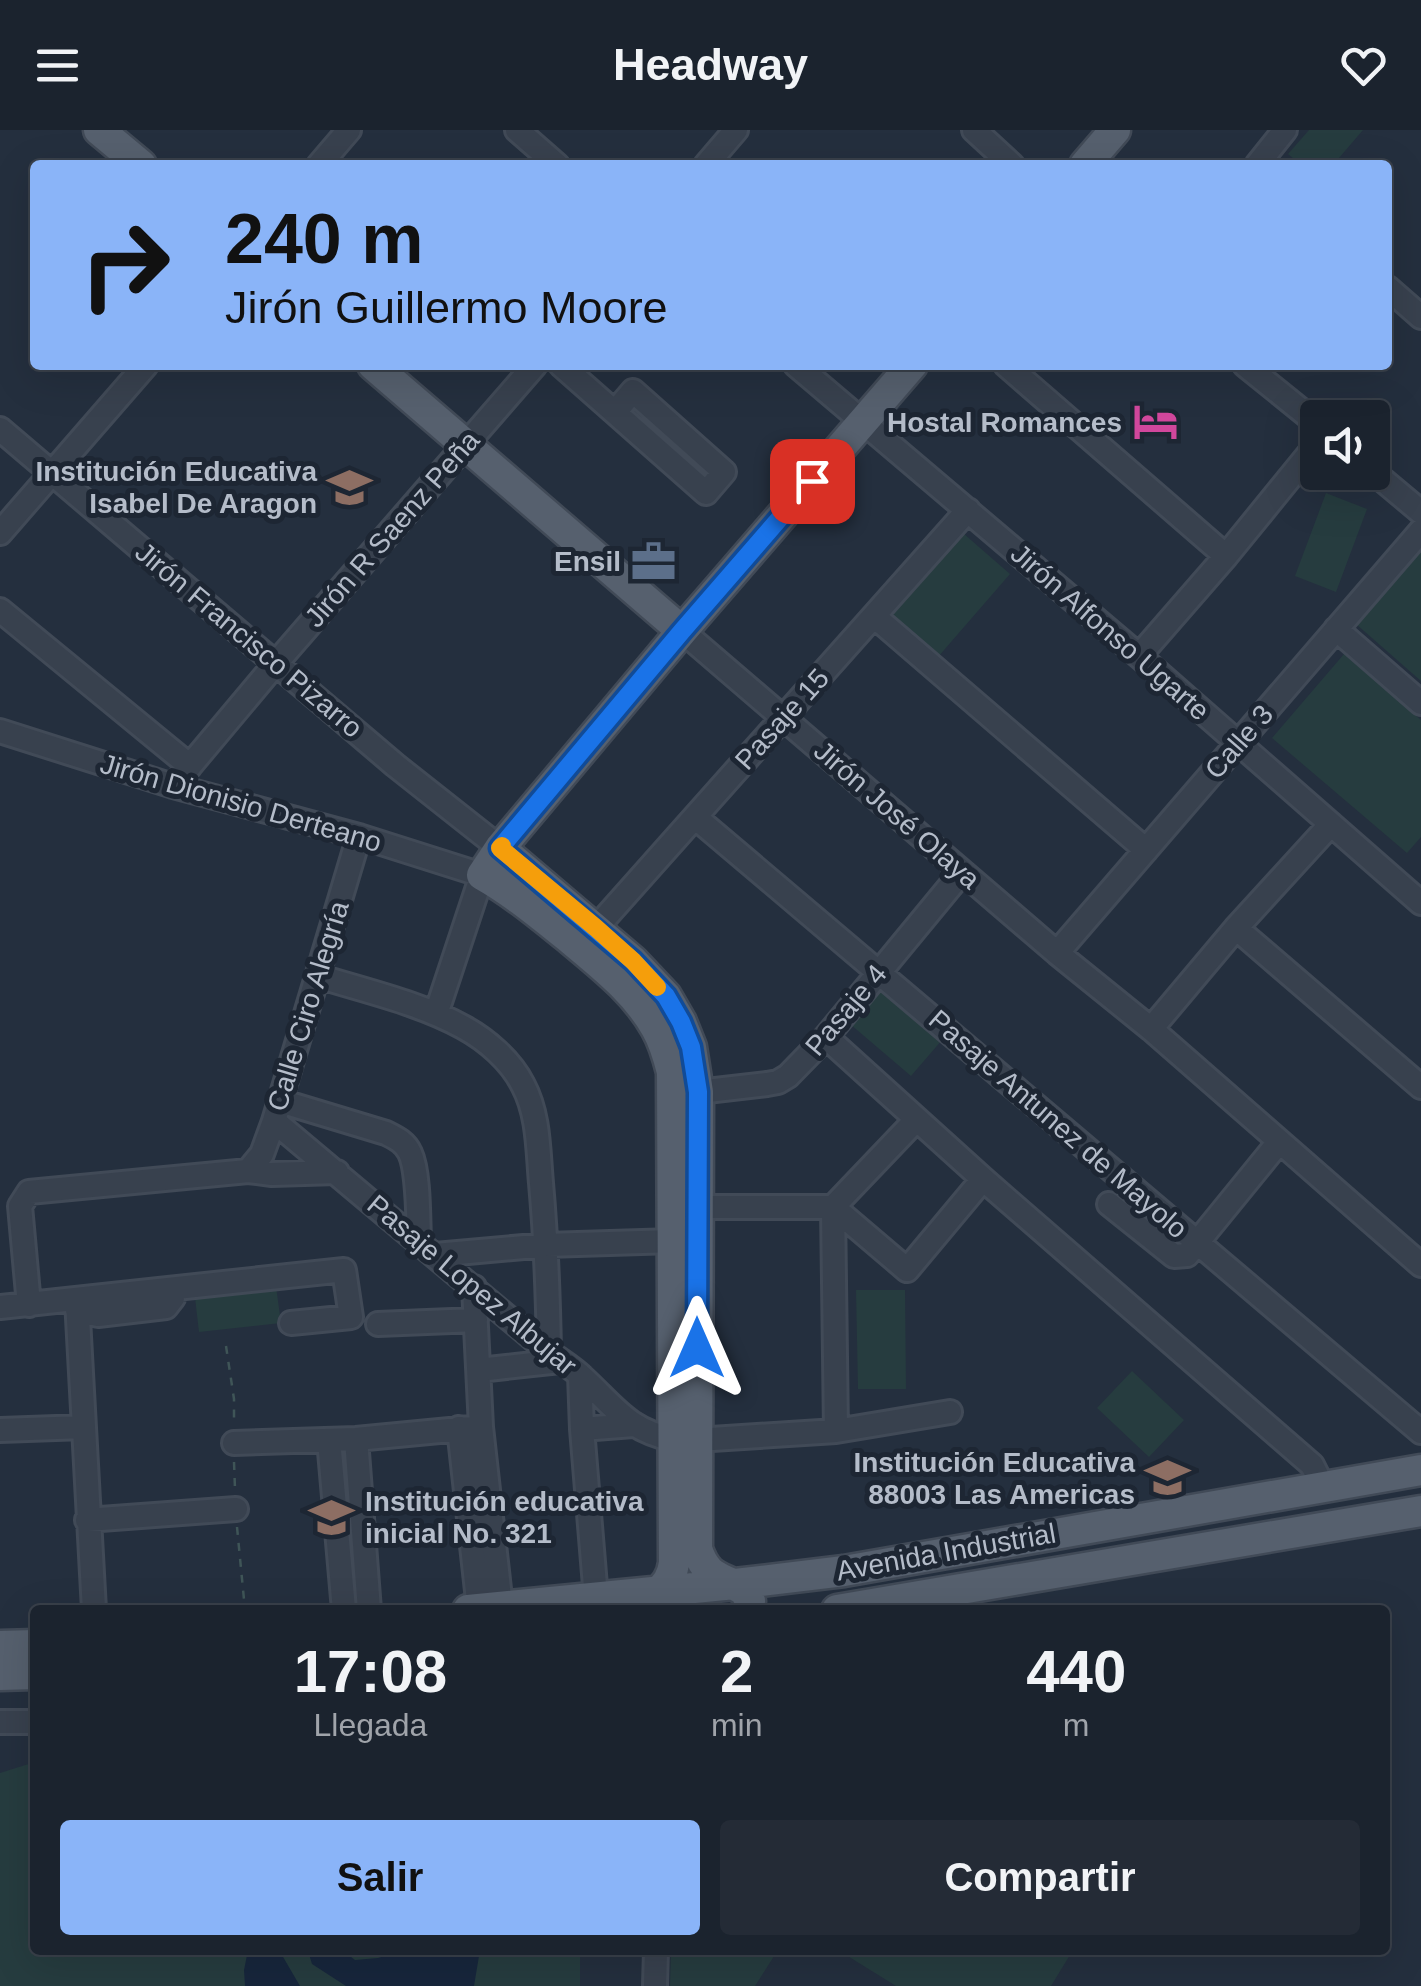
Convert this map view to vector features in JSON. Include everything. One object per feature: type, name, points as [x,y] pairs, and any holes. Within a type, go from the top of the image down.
[{"type":"main road","points":[[100,130],[134,160]]},
{"type":"main road","points":[[1089,160],[1115,130]]},
{"type":"main road","name":"Jirón José Olaya","points":[[379,370],[682,631]]},
{"type":"main road","points":[[742,1597],[708,1570],[697,1549],[685,1440],[674,1241],[686,1207],[666,1048],[644,1010],[617,979],[514,893],[482,875],[500,848],[682,631],[908,370]]},
{"type":"main road","points":[[500,848],[633,961],[666,996],[691,1047],[698,1092],[686,1207],[685,1440],[672,1576],[653,1601]]},
{"type":"main road","name":"Avenida Industrial","points":[[522,1605],[596,1598],[653,1601],[742,1597],[844,1571],[1421,1470]]},
{"type":"main road","name":"Avenida Industrial","points":[[866,1605],[1421,1511]]},
{"type":"main road","points":[[0,1646],[30,1646]]},
{"type":"main road","points":[[0,1675],[30,1674]]},
{"type":"street","points":[[517,130],[551,160]]},
{"type":"street","points":[[710,160],[736,130]]},
{"type":"street","points":[[974,130],[1007,160]]},
{"type":"street","points":[[1261,160],[1286,130]]},
{"type":"street","points":[[322,160],[340,133]]},
{"type":"street","points":[[1392,292],[1421,317]]},
{"type":"street","points":[[0,533],[142,370]]},
{"type":"street","name":"Jirón R Saenz Peña","points":[[173,786],[531,370]]},
{"type":"street","points":[[567,370],[615,412],[634,391],[724,472],[706,492]]},
{"type":"street","name":"Jirón Alfonso Ugarte","points":[[802,370],[1331,824],[1416,889]]},
{"type":"street","points":[[1012,370],[1226,556]]},
{"type":"street","points":[[1251,370],[1300,409]]},
{"type":"street","name":"Jirón Francisco Pizarro","points":[[0,428],[396,765],[500,848]]},
{"type":"street","points":[[1139,656],[1300,465]]},
{"type":"street","points":[[1390,486],[1421,512]]},
{"type":"street","name":"Pasaje 15","points":[[596,928],[968,510]]},
{"type":"street","name":"Calle 3","points":[[1057,953],[1421,531]]},
{"type":"street","points":[[0,610],[190,766]]},
{"type":"street","points":[[874,616],[1146,850]]},
{"type":"street","points":[[1336,629],[1421,703]]},
{"type":"street","name":"Jirón José Olaya","points":[[682,631],[1419,1260]]},
{"type":"street","name":"Jirón Dionisio Derteano","points":[[0,731],[173,786],[359,836],[482,875]]},
{"type":"street","name":"Pasaje Antunez de Mayolo","points":[[694,817],[1421,1432]]},
{"type":"street","points":[[1151,1029],[1331,824]]},
{"type":"street","name":"Calle Ciro Alegría","points":[[248,1171],[262,1154],[277,1111],[359,836]]},
{"type":"street","name":"Pasaje 4","points":[[698,1092],[778,1082],[788,1076],[826,1037],[962,872]]},
{"type":"street","points":[[436,1014],[482,875]]},
{"type":"street","points":[[1236,928],[1421,1087]]},
{"type":"street","points":[[318,976],[436,1014],[463,1027],[487,1042],[522,1083],[535,1121],[554,1356],[478,1370]]},
{"type":"street","points":[[826,1037],[1312,1465],[1323,1487]]},
{"type":"street","points":[[277,1111],[386,1132],[400,1140],[414,1165],[427,1248],[674,1241]]},
{"type":"street","name":"Pasaje Lopez Albujar","points":[[277,1111],[337,1172],[580,1375],[616,1412],[656,1436],[685,1440],[836,1431],[950,1412]]},
{"type":"street","points":[[836,1431],[833,1206],[916,1120]]},
{"type":"street","points":[[1110,1204],[1174,1256],[1187,1255],[1278,1142]]},
{"type":"street","points":[[29,1305],[20,1206],[29,1192],[248,1171],[337,1172]]},
{"type":"street","points":[[686,1207],[833,1206],[907,1270],[983,1179]]},
{"type":"street","points":[[0,1307],[77,1305],[344,1270],[350,1318],[291,1323]]},
{"type":"street","points":[[474,1287],[478,1370],[470,1428],[490,1605]]},
{"type":"street","points":[[77,1305],[94,1605]]},
{"type":"street","points":[[378,1324],[476,1320]]},
{"type":"street","points":[[580,1375],[596,1598]]},
{"type":"street","points":[[582,1429],[633,1425]]},
{"type":"street","points":[[0,1430],[84,1427]]},
{"type":"street","points":[[234,1443],[356,1439],[470,1428]]},
{"type":"street","points":[[356,1439],[369,1605]]},
{"type":"street","points":[[329,1440],[344,1605]]},
{"type":"street","points":[[87,1520],[236,1509]]},
{"type":"street","points":[[0,1722],[30,1722]]},
{"type":"street","points":[[655,1986],[656,1955]]},
{"type":"path","points":[[226,1346],[234,1399],[236,1509],[245,1605]]},
{"type":"green space","points":[[1309,130],[1363,130],[1337,160],[1295,160],[1288,154]]},
{"type":"green space","points":[[1326,493],[1367,509],[1336,592],[1295,576]]},
{"type":"green space","points":[[956,527],[1010,574],[938,657],[883,610]]},
{"type":"green space","points":[[1421,550],[1421,681],[1356,624]]},
{"type":"green space","points":[[1344,654],[1421,720],[1421,837],[1407,853],[1272,738]]},
{"type":"green space","points":[[880,988],[942,1040],[911,1076],[850,1024]]},
{"type":"green space","points":[[275,1279],[281,1323],[199,1332],[194,1289]]},
{"type":"green space","points":[[856,1290],[905,1290],[906,1389],[858,1389]]},
{"type":"green space","points":[[1132,1371],[1184,1420],[1149,1457],[1097,1408]]},
{"type":"green space","points":[[30,1764],[30,1955],[580,1955],[580,1986],[0,1986],[0,1773]]},
{"type":"green space","points":[[671,1955],[775,1955],[755,1986],[670,1986]]},
{"type":"green space","points":[[846,1955],[1070,1955],[1051,1986],[896,1986]]},
{"type":"water","points":[[247,1955],[282,1955],[300,1986],[245,1986]]},
{"type":"water","points":[[309,1955],[348,1955],[355,1960],[388,1955],[479,1955],[474,1986],[346,1986],[312,1964]]},
{"type":"slow traffic","points":[[502,846],[633,961],[657,987]]},
{"type":"place","name":"Hostal Romances","points":[[1155,422]]},
{"type":"place","name":"Institución Educativa Isabel De Aragon","points":[[350,487]]},
{"type":"place","name":"Ensil","points":[[654,561]]},
{"type":"place","name":"Institución Educativa 88003 Las Americas","points":[[1168,1478]]},
{"type":"place","name":"Institución educativa inicial No. 321","points":[[332,1517]]},
{"type":"route","points":[[697,1348],[698,1092],[691,1047],[666,996],[633,961],[500,848],[812,481]]}]
